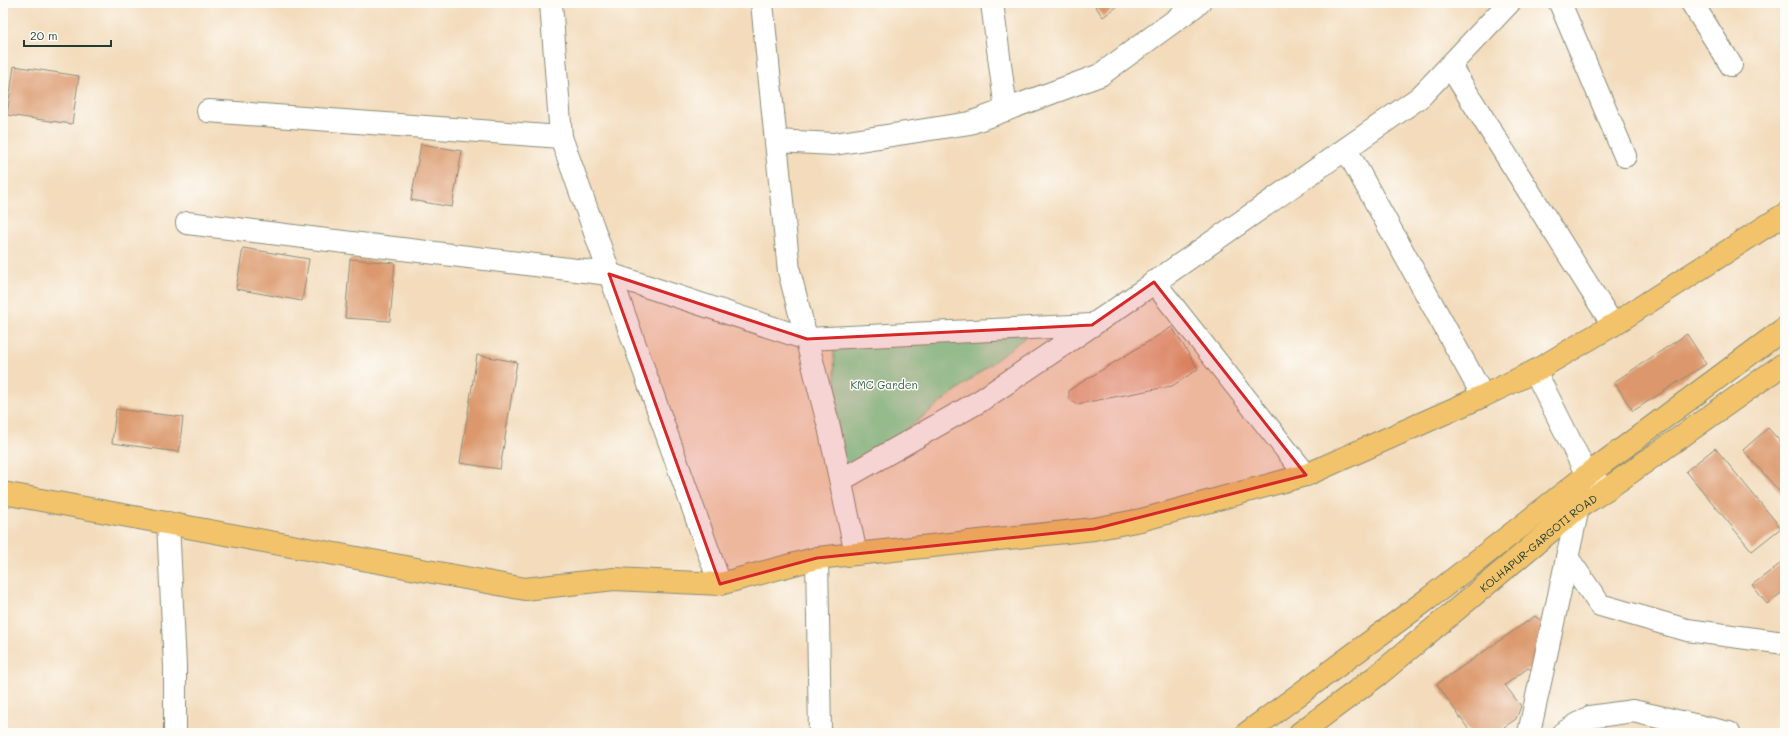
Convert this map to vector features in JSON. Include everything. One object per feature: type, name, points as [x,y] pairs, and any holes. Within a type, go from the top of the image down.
[{"type":"main road","points":[[3,493],[525,588],[614,579],[720,584],[817,558],[1094,529],[1141,520],[1306,475],[1483,396],[1535,371],[1613,325],[1785,214]]},
{"type":"main road","points":[[1247,733],[1428,599],[1588,475],[1785,328]]},
{"type":"main road","name":"KOLHAPUR-GARGOTI ROAD","points":[[1300,733],[1378,675],[1578,508],[1785,363]]},
{"type":"street","points":[[551,3],[561,137],[720,584]]},
{"type":"street","points":[[762,3],[789,271],[829,427],[856,554]]},
{"type":"street","points":[[992,3],[1006,110]]},
{"type":"street","points":[[776,140],[834,144],[970,123],[1100,75],[1200,3]]},
{"type":"street","points":[[840,480],[980,401],[1420,97],[1509,3]]},
{"type":"street","points":[[1560,3],[1625,156]]},
{"type":"street","points":[[1692,3],[1731,65]]},
{"type":"street","points":[[1450,66],[1613,325]]},
{"type":"street","points":[[208,111],[561,137]]},
{"type":"street","points":[[1346,149],[1483,396]]},
{"type":"street","points":[[187,224],[609,274],[807,339],[1092,325]]},
{"type":"street","points":[[1154,282],[1306,475]]},
{"type":"street","points":[[1535,371],[1588,475],[1607,489]]},
{"type":"street","points":[[1528,733],[1578,508]]},
{"type":"street","points":[[168,523],[175,666],[175,733]]},
{"type":"street","points":[[1567,557],[1600,605],[1687,630],[1785,643]]},
{"type":"street","points":[[817,558],[820,733]]},
{"type":"street","points":[[1563,733],[1590,717],[1633,712],[1729,733]]},
{"type":"highlighted area","points":[[609,274],[807,339],[1092,325],[1154,282],[1306,475],[1094,529],[817,558],[720,584]]},
{"type":"green space","name":"KMC Garden","points":[[1037,328],[841,480],[833,338]]},
{"type":"building","points":[[1093,3],[1122,3],[1103,17]]},
{"type":"building","points":[[14,66],[79,76],[72,124],[7,115]]},
{"type":"building","points":[[421,144],[462,151],[452,207],[411,200]]},
{"type":"building","points":[[243,248],[309,259],[302,301],[236,289]]},
{"type":"building","points":[[350,259],[395,263],[390,321],[345,318]]},
{"type":"building","points":[[1172,327],[1198,369],[1172,386],[1077,404],[1069,399],[1069,390]]},
{"type":"building","points":[[1687,334],[1706,364],[1633,411],[1614,382]]},
{"type":"building","points":[[477,355],[517,362],[500,469],[460,463]]},
{"type":"building","points":[[116,409],[183,417],[179,452],[112,443]]},
{"type":"building","points":[[1768,428],[1785,447],[1785,498],[1743,450]]},
{"type":"building","points":[[1715,448],[1781,528],[1752,551],[1686,471]]},
{"type":"building","points":[[1785,560],[1785,590],[1767,604],[1752,585]]},
{"type":"building","points":[[1535,616],[1545,624],[1534,671],[1528,668],[1505,685],[1521,706],[1516,719],[1504,727],[1508,733],[1471,733],[1437,684]]}]
